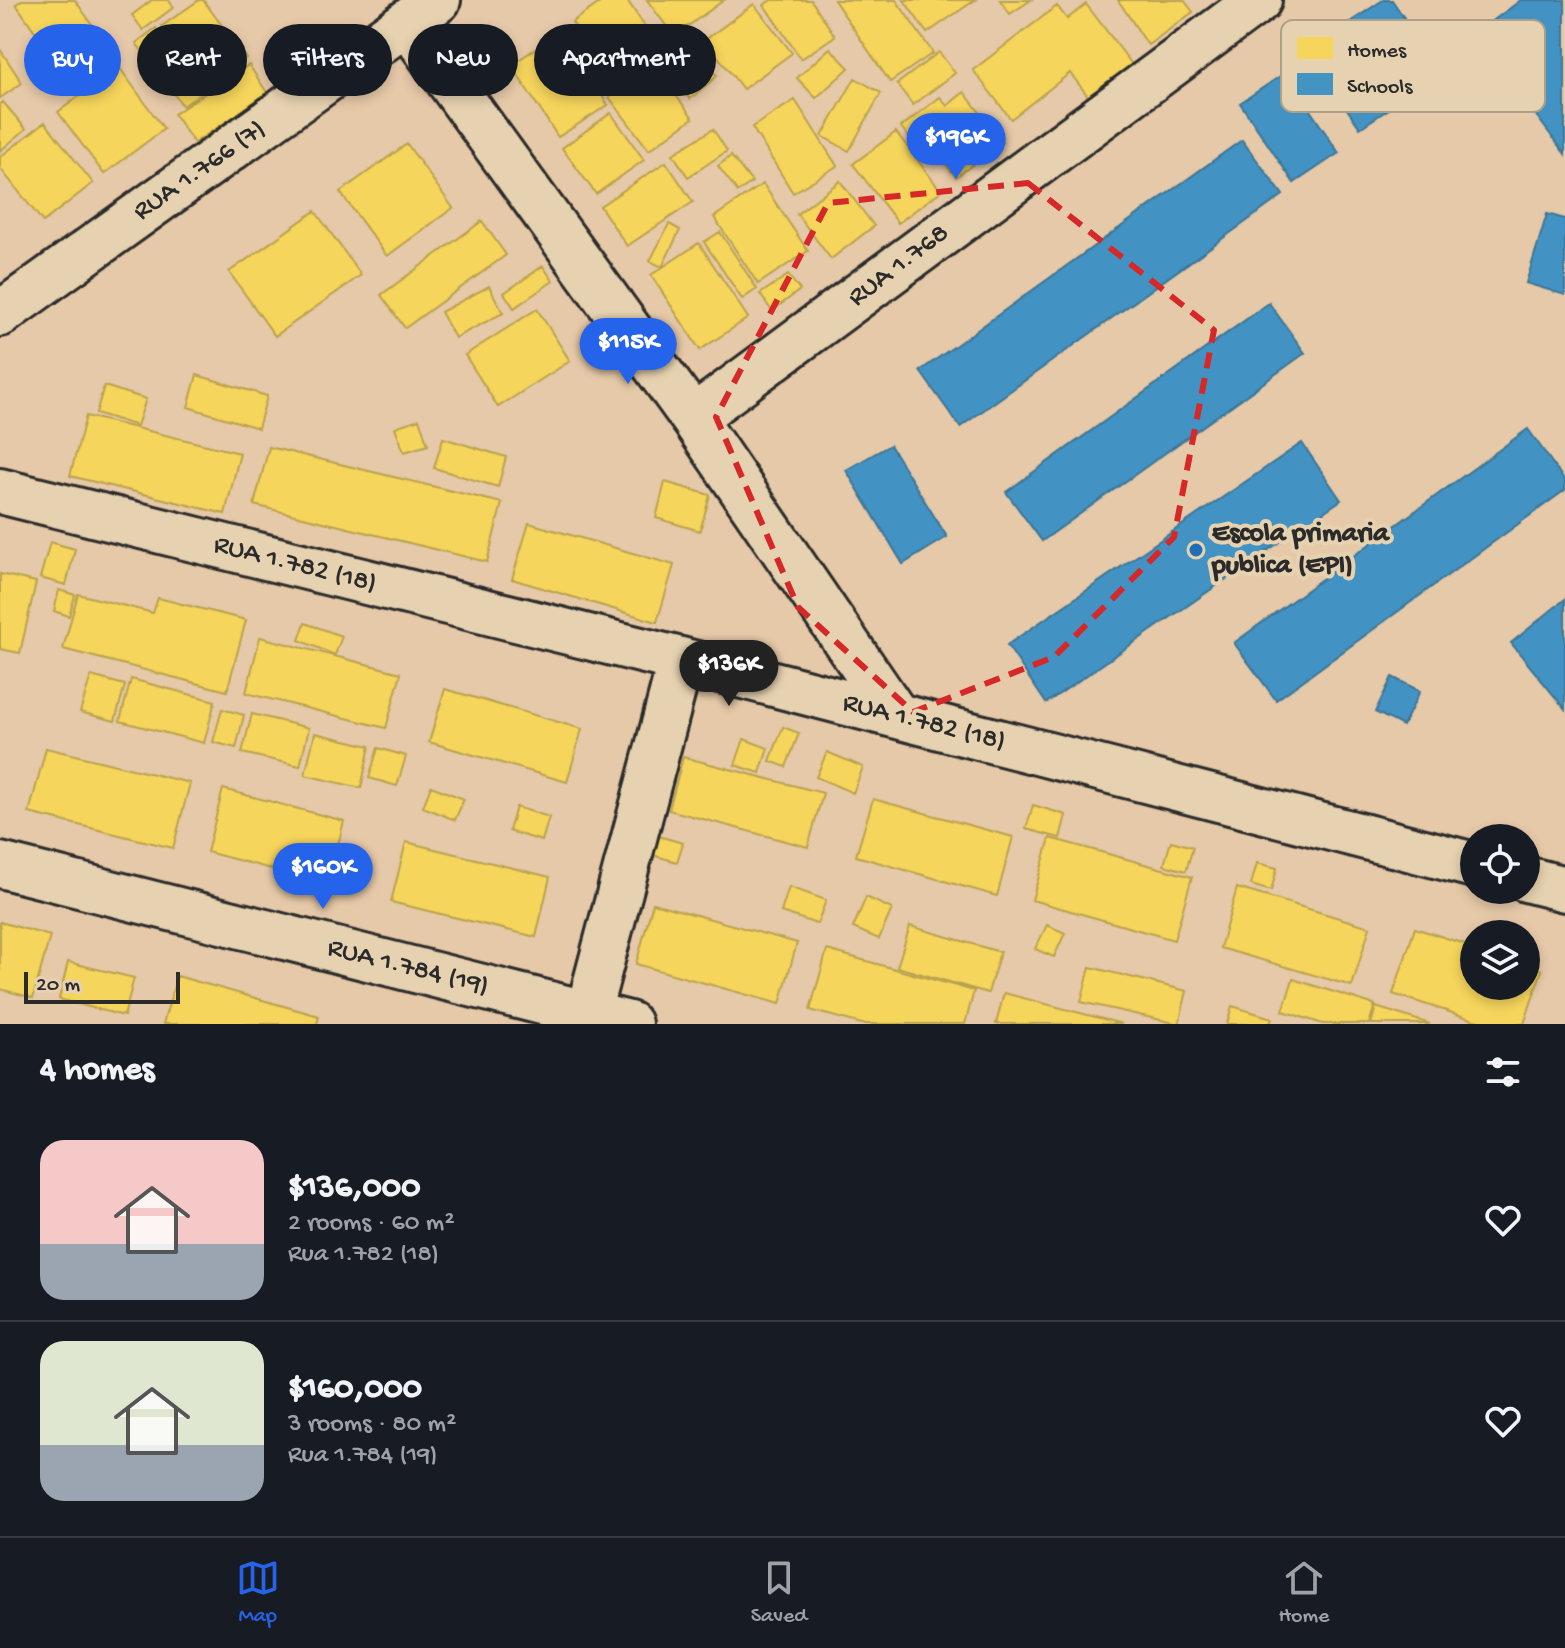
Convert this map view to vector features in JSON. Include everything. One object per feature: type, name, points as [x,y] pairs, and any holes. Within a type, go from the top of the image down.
[{"type":"street","name":"RUA 1.768","points":[[693,418],[1259,0]]},
{"type":"street","points":[[423,12],[693,418],[896,715]]},
{"type":"street","name":"RUA 1.766 (7)","points":[[0,314],[423,12]]},
{"type":"street","name":"RUA 1.782 (18)","points":[[0,491],[681,660],[1460,861]]},
{"type":"street","points":[[601,1020],[681,660]]},
{"type":"street","name":"RUA 1.784 (19)","points":[[0,865],[601,1020]]},
{"type":"street","points":[[1540,883],[1565,889]]},
{"type":"highlighted area","points":[[1028,183],[1214,330],[1174,537],[1054,657],[913,712],[798,607],[716,417],[828,203]]},
{"type":"building: Homes","points":[[22,0],[75,0],[92,24],[30,24],[16,4]]},
{"type":"building: Homes","points":[[152,0],[168,0],[174,7],[151,24],[139,24],[132,15]]},
{"type":"building: Homes","points":[[203,0],[221,24],[165,24]]},
{"type":"building: Homes","points":[[604,0],[627,0],[643,24],[573,24],[572,22]]},
{"type":"building: Homes","points":[[647,0],[724,0],[691,24],[665,24]]},
{"type":"building: Homes","points":[[771,0],[811,0],[835,36],[801,59],[764,5]]},
{"type":"building: Homes","points":[[834,0],[896,0],[933,53],[890,82]]},
{"type":"building: Homes","points":[[904,0],[975,0],[927,33]]},
{"type":"building: Homes","points":[[1000,0],[1031,0],[1010,14]]},
{"type":"building: Homes","points":[[1118,0],[1184,0],[1193,12],[1148,45]]},
{"type":"building: Homes","points":[[754,4],[792,53],[743,89],[716,54],[716,32]]},
{"type":"building: Homes","points":[[1086,4],[1134,67],[1091,100],[1070,73],[1011,119],[973,70],[1057,6],[1067,19]]},
{"type":"building: Homes","points":[[830,48],[849,68],[816,98],[797,78]]},
{"type":"building: Homes","points":[[0,49],[22,83],[0,98]]},
{"type":"building: Homes","points":[[534,50],[534,96],[602,96],[608,105],[558,137],[518,76],[518,60]]},
{"type":"building: Homes","points":[[939,52],[955,73],[913,105],[897,84]]},
{"type":"building: Homes","points":[[247,66],[263,86],[265,96],[194,143],[174,114],[202,96],[247,96]]},
{"type":"building: Homes","points":[[121,70],[137,96],[164,129],[104,174],[58,112],[80,96],[121,96]]},
{"type":"building: Homes","points":[[855,78],[881,93],[849,151],[822,136]]},
{"type":"building: Homes","points":[[964,92],[1003,142],[956,177],[938,154],[928,162],[901,127],[940,97],[947,106]]},
{"type":"building: Homes","points":[[176,96],[197,96],[183,106]]},
{"type":"building: Homes","points":[[676,96],[693,118],[649,150],[609,97]]},
{"type":"building: Homes","points":[[795,100],[837,166],[793,193],[752,127]]},
{"type":"building: Homes","points":[[3,102],[26,129],[0,151],[0,105]]},
{"type":"building: Homes","points":[[611,113],[644,160],[596,194],[562,148]]},
{"type":"building: Homes","points":[[45,122],[93,183],[43,222],[0,168],[0,157]]},
{"type":"building: Homes","points":[[713,129],[727,151],[688,177],[673,154]]},
{"type":"building: Homes","points":[[896,132],[941,191],[898,223],[853,164]]},
{"type":"building: Homes","points":[[407,144],[453,208],[387,256],[340,192]]},
{"type":"building: Homes","points":[[731,156],[752,182],[738,192],[718,166]]},
{"type":"building: Homes","points":[[666,162],[693,202],[627,246],[600,206]]},
{"type":"building: Homes","points":[[840,181],[874,226],[831,259],[797,214]]},
{"type":"building: Homes","points":[[763,184],[808,251],[758,284],[714,217]]},
{"type":"building: Homes","points":[[315,211],[361,275],[275,336],[229,272]]},
{"type":"building: Homes","points":[[482,221],[506,255],[405,328],[381,295]]},
{"type":"building: Homes","points":[[669,224],[680,230],[662,267],[650,261]]},
{"type":"building: Homes","points":[[720,232],[757,289],[742,299],[704,242]]},
{"type":"building: Homes","points":[[699,243],[748,318],[700,350],[651,275]]},
{"type":"building: Homes","points":[[543,266],[553,281],[514,308],[504,293]]},
{"type":"building: Homes","points":[[788,275],[800,290],[772,311],[760,294]]},
{"type":"building: Homes","points":[[489,286],[503,313],[455,338],[441,312]]},
{"type":"building: Homes","points":[[537,309],[570,361],[498,407],[465,355]]},
{"type":"building: Homes","points":[[197,375],[267,396],[258,428],[188,407]]},
{"type":"building: Homes","points":[[104,386],[146,399],[137,426],[96,413]]},
{"type":"building: Homes","points":[[86,416],[240,453],[225,514],[70,476]]},
{"type":"building: Homes","points":[[419,419],[428,445],[404,452],[395,427]]},
{"type":"building: Homes","points":[[443,438],[506,457],[498,487],[434,468]]},
{"type":"building: Homes","points":[[269,447],[502,503],[487,562],[254,505]]},
{"type":"building: Homes","points":[[665,482],[710,495],[700,531],[656,518]]},
{"type":"building: Homes","points":[[529,523],[674,565],[657,622],[512,579]]},
{"type":"building: Homes","points":[[50,542],[75,549],[66,585],[40,578]]},
{"type":"building: Homes","points":[[0,574],[36,582],[20,653],[0,649]]},
{"type":"building: Homes","points":[[59,590],[75,595],[69,616],[54,611]]},
{"type":"building: Homes","points":[[78,594],[153,613],[158,598],[246,620],[227,691],[63,649]]},
{"type":"building: Homes","points":[[305,623],[342,636],[335,655],[299,640]]},
{"type":"building: Homes","points":[[260,637],[401,673],[386,728],[246,693]]},
{"type":"building: Homes","points":[[91,676],[125,685],[115,721],[80,712]]},
{"type":"building: Homes","points":[[131,679],[215,701],[204,743],[120,721]]},
{"type":"building: Homes","points":[[445,689],[582,729],[567,782],[429,742]]},
{"type":"building: Homes","points":[[222,709],[244,715],[236,748],[213,742]]},
{"type":"building: Homes","points":[[252,714],[309,728],[300,766],[242,753]]},
{"type":"building: Homes","points":[[783,727],[799,733],[786,767],[770,761]]},
{"type":"building: Homes","points":[[315,733],[370,746],[361,788],[305,775]]},
{"type":"building: Homes","points":[[744,739],[768,748],[760,773],[735,765]]},
{"type":"building: Homes","points":[[46,748],[190,783],[173,848],[29,813]]},
{"type":"building: Homes","points":[[378,748],[406,756],[397,786],[369,778]]},
{"type":"building: Homes","points":[[827,752],[863,767],[853,793],[816,777]]},
{"type":"building: Homes","points":[[683,757],[823,793],[808,847],[669,810]]},
{"type":"building: Homes","points":[[431,786],[464,799],[455,820],[423,807]]},
{"type":"building: Homes","points":[[223,789],[344,821],[328,884],[207,852]]},
{"type":"building: Homes","points":[[873,799],[1013,837],[997,896],[856,856]]},
{"type":"building: Homes","points":[[1033,805],[1066,815],[1060,838],[1026,829]]},
{"type":"building: Homes","points":[[516,807],[549,817],[542,841],[509,831]]},
{"type":"building: Homes","points":[[651,834],[683,843],[677,862],[645,853]]},
{"type":"building: Homes","points":[[1050,838],[1192,877],[1174,940],[1032,900]]},
{"type":"building: Homes","points":[[1171,841],[1193,847],[1186,871],[1164,865]]},
{"type":"building: Homes","points":[[406,842],[550,877],[536,937],[391,902]]},
{"type":"building: Homes","points":[[1257,863],[1277,868],[1271,891],[1251,885]]},
{"type":"building: Homes","points":[[789,887],[826,900],[817,924],[781,912]]},
{"type":"building: Homes","points":[[1237,888],[1370,927],[1352,986],[1220,948]]},
{"type":"building: Homes","points":[[866,897],[892,909],[879,939],[853,928]]},
{"type":"building: Homes","points":[[653,903],[797,943],[780,1004],[636,964]]},
{"type":"building: Homes","points":[[0,922],[50,936],[33,998],[0,989]]},
{"type":"building: Homes","points":[[1047,925],[1065,933],[1054,957],[1035,949]]},
{"type":"building: Homes","points":[[910,926],[1000,952],[988,993],[897,967]]},
{"type":"building: Homes","points":[[1415,928],[1460,942],[1460,1000],[1532,1000],[1524,1024],[1487,1024],[1393,994]]},
{"type":"building: Homes","points":[[827,950],[974,991],[965,1024],[862,1024],[810,1010]]},
{"type":"building: Homes","points":[[68,962],[134,978],[124,1016],[59,999]]},
{"type":"building: Homes","points":[[1090,967],[1187,991],[1179,1024],[1081,1002]]},
{"type":"building: Homes","points":[[177,976],[319,1016],[317,1024],[163,1024]]},
{"type":"building: Homes","points":[[1293,979],[1375,1005],[1369,1024],[1323,1024],[1283,1011]]},
{"type":"building: Homes","points":[[1004,993],[1122,1024],[996,1024]]},
{"type":"building: Homes","points":[[1232,1006],[1272,1018],[1270,1024],[1227,1024]]},
{"type":"building: Homes","points":[[1376,1007],[1430,1024],[1371,1024]]},
{"type":"building: Schools","points":[[1383,0],[1392,0],[1406,20],[1353,20]]},
{"type":"building: Schools","points":[[1521,0],[1565,0],[1565,154],[1534,112],[1545,112],[1545,20],[1494,20]]},
{"type":"building: Schools","points":[[1281,76],[1281,112],[1311,112],[1339,153],[1294,183],[1240,103]]},
{"type":"building: Schools","points":[[1349,112],[1384,112],[1360,128]]},
{"type":"building: Schools","points":[[1242,140],[1283,195],[960,427],[920,371]]},
{"type":"building: Schools","points":[[1547,214],[1565,219],[1565,295],[1526,283]]},
{"type":"building: Schools","points":[[1269,303],[1305,353],[1042,541],[1006,492]]},
{"type":"building: Schools","points":[[1528,429],[1565,481],[1565,490],[1276,700],[1234,643]]},
{"type":"building: Schools","points":[[1302,443],[1341,500],[1046,703],[1007,645]]},
{"type":"building: Schools","points":[[890,445],[947,537],[903,564],[846,470]]},
{"type":"building: Schools","points":[[1565,599],[1565,709],[1511,643]]},
{"type":"building: Schools","points":[[1392,677],[1420,691],[1403,726],[1375,712]]},
{"type":"place","name":"Escola primaria publica (EPI)","points":[[1196,550]]}]
